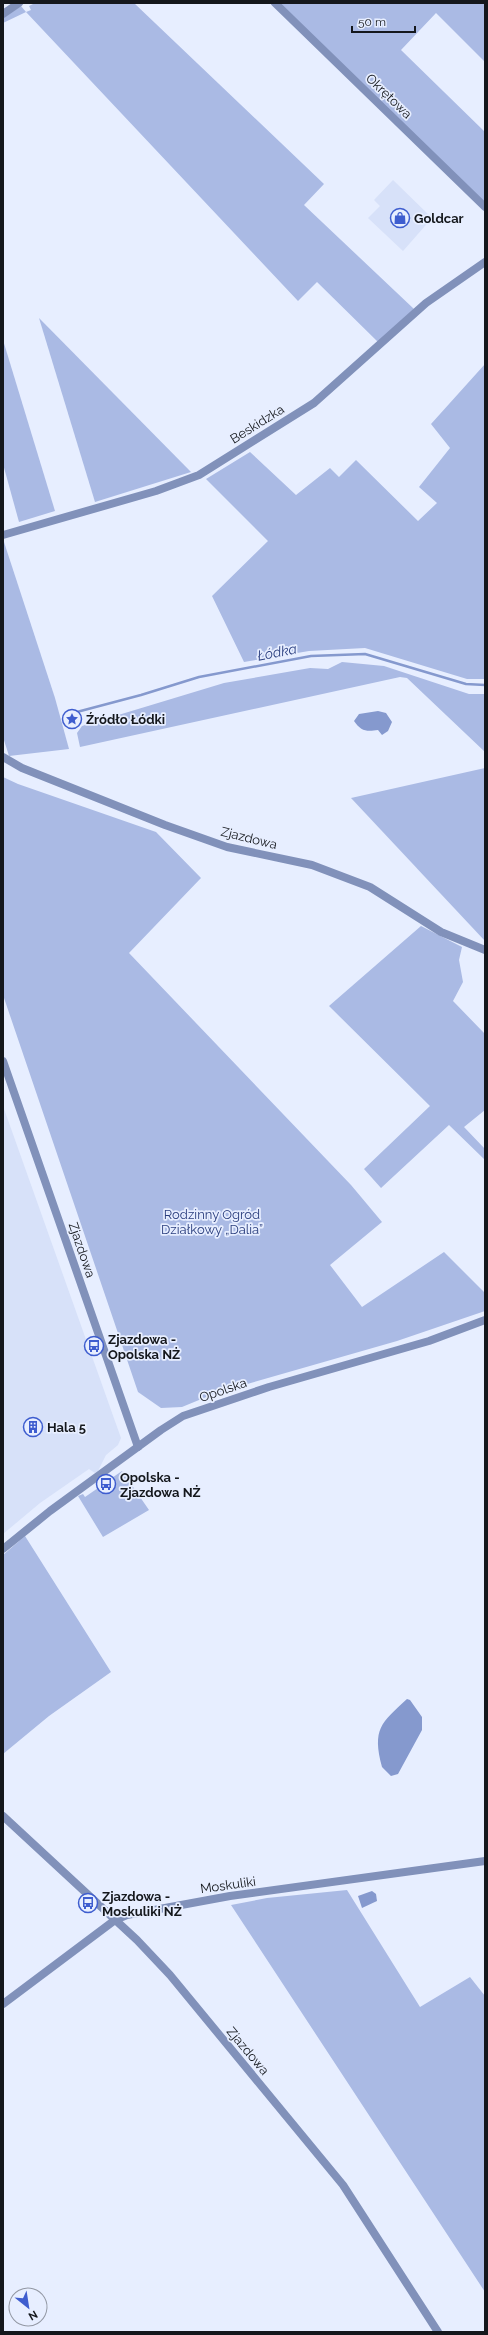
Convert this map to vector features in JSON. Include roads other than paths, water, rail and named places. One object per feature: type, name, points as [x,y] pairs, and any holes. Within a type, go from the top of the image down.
[{"type":"street","points":[[3,14],[19,3]]},
{"type":"street","name":"Okrętowa","points":[[276,3],[485,207]]},
{"type":"street","name":"Beskidzka","points":[[3,535],[156,491],[199,475],[314,403],[426,303],[485,262]]},
{"type":"street","name":"Zjazdowa","points":[[3,757],[22,768],[165,825],[227,847],[312,865],[370,887],[436,929],[485,950]]},
{"type":"street","name":"Zjazdowa","points":[[3,1061],[138,1447]]},
{"type":"street","name":"Opolska","points":[[3,1549],[38,1520],[183,1416],[269,1387],[429,1341],[485,1320]]},
{"type":"street","name":"Zjazdowa","points":[[3,1816],[115,1920],[170,1975],[331,2168],[356,2203],[438,2332]]},
{"type":"street","name":"Moskuliki","points":[[3,2004],[115,1920],[127,1915],[178,1904],[485,1861]]},
{"type":"waterway","name":"Łódka","points":[[73,713],[141,695],[199,677],[311,656],[365,654],[466,684],[485,685]]},
{"type":"place","name":"Goldcar","points":[[400,218]]},
{"type":"place","name":"Źródło Łódki","points":[[72,719]]},
{"type":"place","name":"Zjazdowa - Opolska NŻ","points":[[94,1346]]},
{"type":"place","name":"Hala 5","points":[[33,1427]]},
{"type":"place","name":"Opolska - Zjazdowa NŻ","points":[[106,1484]]},
{"type":"place","name":"Zjazdowa - Moskuliki NŻ","points":[[88,1903]]},
{"type":"park label","name":"Rodzinny Ogród Działkowy „Dalia”","points":[[212,1222]]}]
